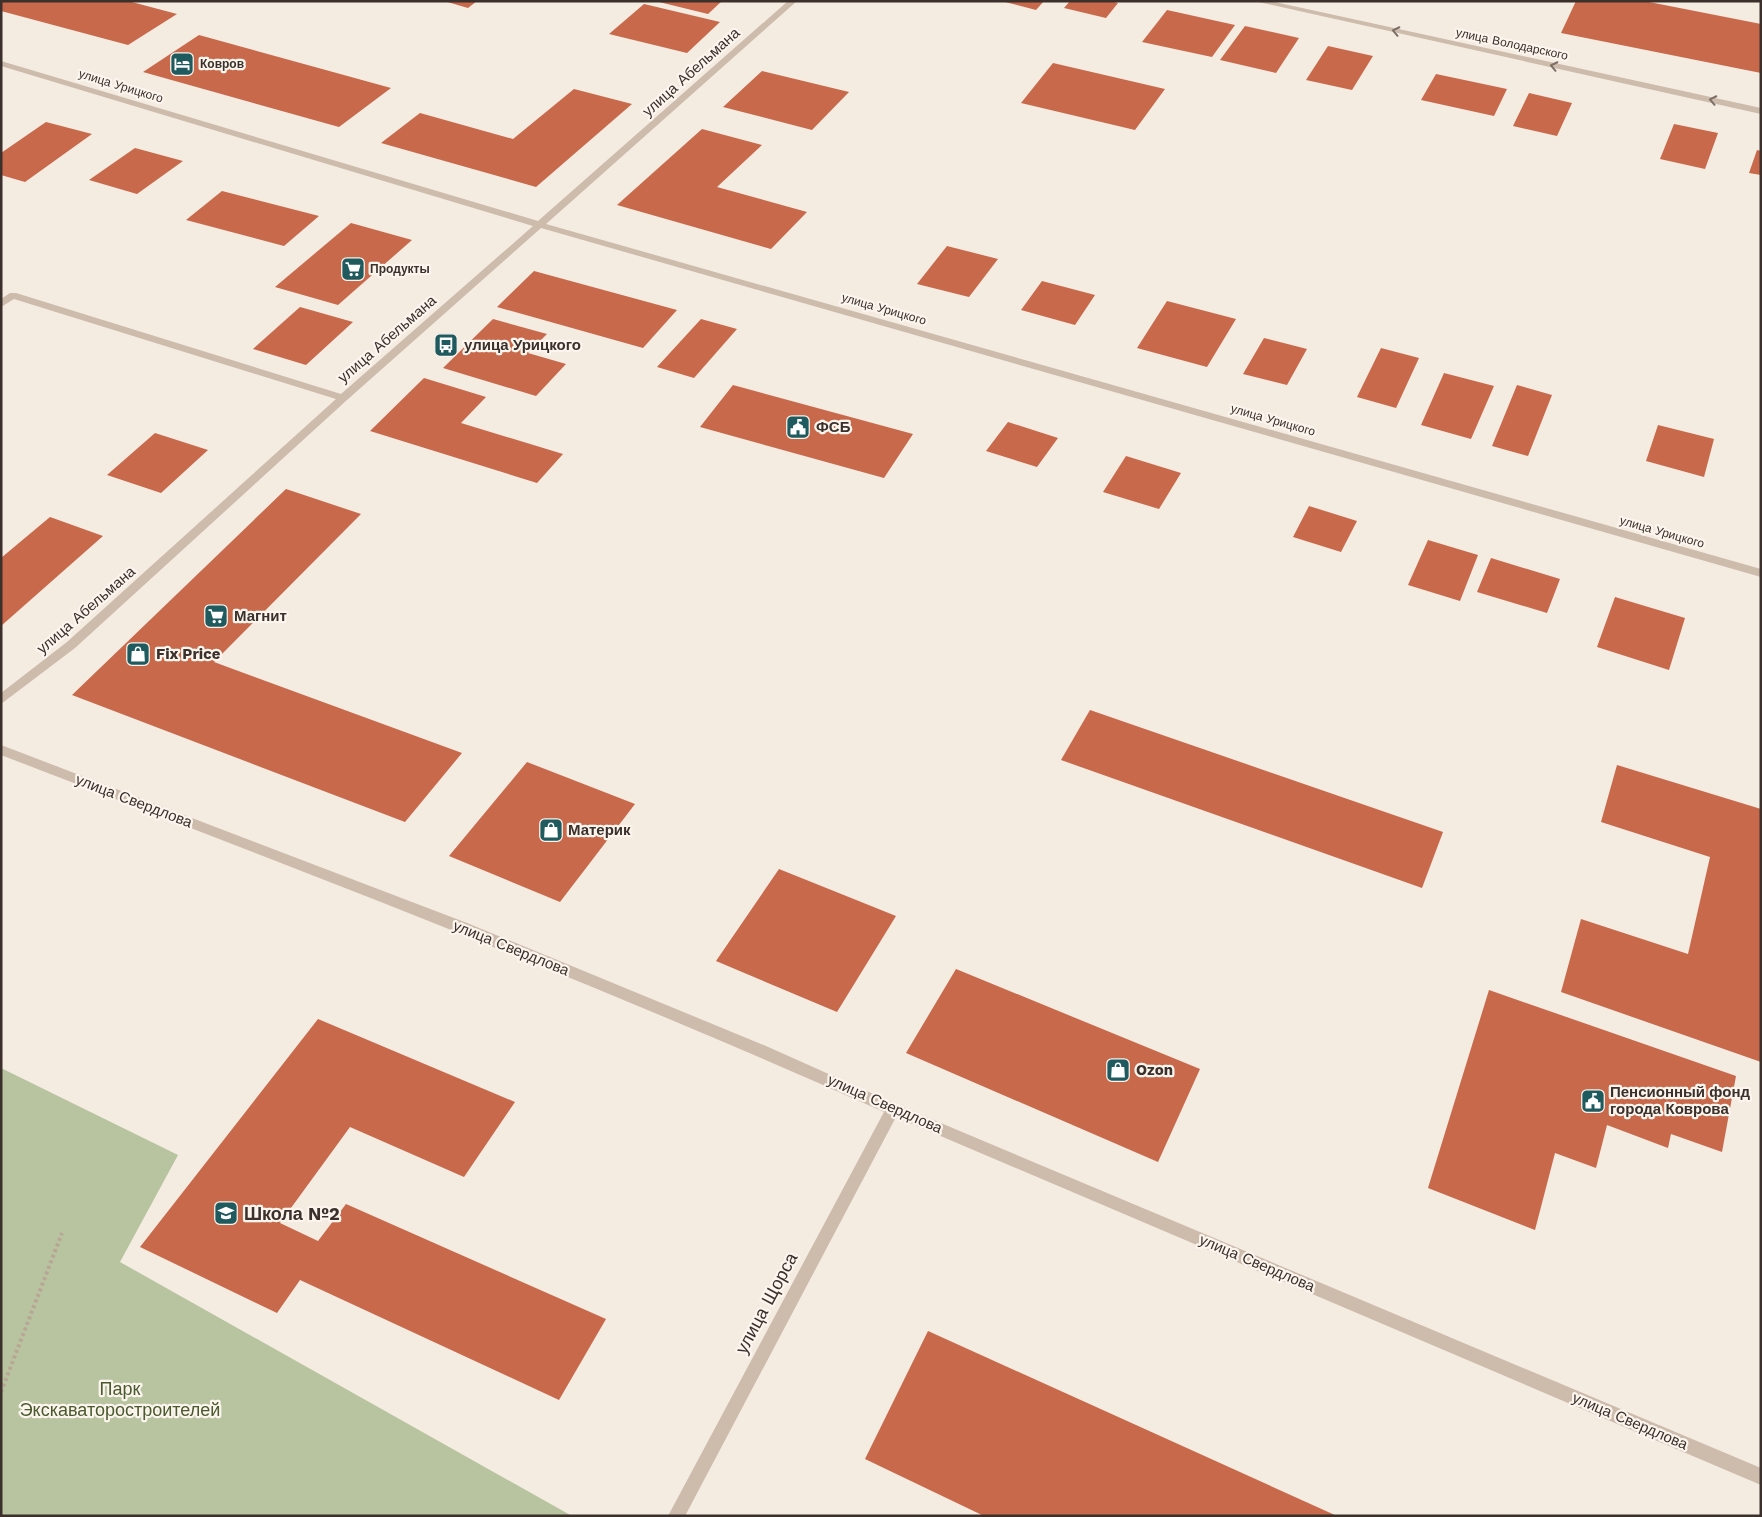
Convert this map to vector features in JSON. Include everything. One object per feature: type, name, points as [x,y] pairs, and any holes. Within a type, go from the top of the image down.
[{"type":"street","name":"улица Абельмана","points":[[1,700],[78,639],[343,398],[793,1]]},
{"type":"street","name":"улица Володарского","points":[[1258,1],[1761,111]]},
{"type":"street","name":"улица Урицкого","points":[[1,63],[541,225],[1761,573]]},
{"type":"street","points":[[1,304],[13,295],[343,398]]},
{"type":"street","name":"улица Свердлова","points":[[1,750],[471,931],[761,1050],[893,1109],[1761,1476]]},
{"type":"street","name":"улица Щорса","points":[[676,1516],[893,1109]]},
{"type":"path","points":[[1,1392],[62,1233]]},
{"type":"green space","name":"Парк Экскаваторостроителей","points":[[1,1068],[178,1155],[120,1262],[572,1516],[1,1516]]},
{"type":"building","points":[[1,1],[128,1],[177,14],[128,45],[1,11]]},
{"type":"building","points":[[444,1],[477,1],[468,8]]},
{"type":"building","points":[[655,1],[722,1],[708,14]]},
{"type":"building","points":[[1001,1],[1044,1],[1036,10]]},
{"type":"building","points":[[1070,1],[1111,1],[1118,3],[1106,18],[1064,8]]},
{"type":"building","points":[[1576,1],[1644,1],[1761,24],[1761,73],[1561,33]]},
{"type":"building","points":[[644,4],[720,22],[687,53],[609,34]]},
{"type":"building","points":[[1167,10],[1235,25],[1212,57],[1142,42]]},
{"type":"building","points":[[1245,26],[1299,38],[1276,73],[1220,60]]},
{"type":"building","points":[[199,35],[391,88],[339,127],[143,72]]},
{"type":"building","points":[[1328,46],[1373,56],[1352,90],[1306,80]]},
{"type":"building","points":[[1053,63],[1165,89],[1135,130],[1021,103]]},
{"type":"building","points":[[762,71],[849,92],[812,130],[723,107]]},
{"type":"building","points":[[1436,74],[1507,89],[1494,116],[1421,100]]},
{"type":"building","points":[[574,89],[632,104],[536,187],[381,143],[420,113],[513,139]]},
{"type":"building","points":[[1529,93],[1572,103],[1557,136],[1513,126]]},
{"type":"building","points":[[46,122],[92,134],[25,182],[1,175],[1,153]]},
{"type":"building","points":[[1674,124],[1718,133],[1705,169],[1660,159]]},
{"type":"building","points":[[702,129],[762,145],[717,187],[807,212],[771,249],[617,205]]},
{"type":"building","points":[[135,148],[183,161],[137,194],[89,180]]},
{"type":"building","points":[[1757,150],[1761,151],[1761,175],[1749,173]]},
{"type":"building","points":[[222,191],[319,216],[284,246],[186,220]]},
{"type":"building","points":[[351,223],[412,240],[338,305],[275,287]]},
{"type":"building","points":[[947,246],[998,259],[969,297],[917,284]]},
{"type":"building","points":[[534,271],[677,310],[643,348],[497,307]]},
{"type":"building","points":[[1042,281],[1095,295],[1075,325],[1021,310]]},
{"type":"building","points":[[1167,301],[1236,319],[1207,367],[1137,348]]},
{"type":"building","points":[[300,307],[353,322],[306,365],[253,349]]},
{"type":"building","points":[[493,319],[547,334],[528,353],[566,364],[536,396],[443,368]]},
{"type":"building","points":[[701,319],[737,329],[694,378],[657,367]]},
{"type":"building","points":[[1264,338],[1307,349],[1287,385],[1243,374]]},
{"type":"building","points":[[1381,348],[1419,358],[1396,408],[1357,397]]},
{"type":"building","points":[[1444,373],[1494,386],[1471,439],[1421,425]]},
{"type":"building","points":[[424,378],[486,397],[461,423],[563,454],[537,483],[370,431]]},
{"type":"building","points":[[733,385],[913,434],[884,478],[700,427]]},
{"type":"building","points":[[1517,385],[1552,395],[1528,456],[1492,446]]},
{"type":"building","points":[[1008,422],[1058,438],[1037,467],[986,451]]},
{"type":"building","points":[[1658,425],[1714,439],[1704,477],[1646,461]]},
{"type":"building","points":[[155,433],[208,450],[161,493],[107,475]]},
{"type":"building","points":[[1126,456],[1181,473],[1159,509],[1103,492]]},
{"type":"building","points":[[286,489],[361,514],[214,662],[462,753],[405,822],[72,695]]},
{"type":"building","points":[[1309,506],[1357,521],[1341,552],[1293,537]]},
{"type":"building","points":[[50,517],[103,536],[1,626],[1,558]]},
{"type":"building","points":[[1428,540],[1478,555],[1460,601],[1408,585]]},
{"type":"building","points":[[1491,558],[1560,579],[1547,613],[1477,592]]},
{"type":"building","points":[[1615,597],[1685,618],[1669,670],[1597,647]]},
{"type":"building","points":[[1090,710],[1443,832],[1422,888],[1061,760]]},
{"type":"building","points":[[527,762],[635,804],[560,902],[449,856]]},
{"type":"building","points":[[1617,765],[1761,809],[1761,1062],[1561,992],[1581,919],[1688,954],[1710,857],[1601,822]]},
{"type":"building","points":[[779,869],[896,916],[837,1012],[716,961]]},
{"type":"building","points":[[956,969],[1200,1069],[1158,1162],[906,1053]]},
{"type":"building","name":"Пенсионный фонд города Коврова","points":[[1489,990],[1736,1076],[1722,1152],[1671,1134],[1668,1148],[1607,1125],[1596,1168],[1555,1153],[1535,1230],[1428,1188]]},
{"type":"building","name":"Школа №2","points":[[318,1019],[515,1102],[464,1177],[350,1127],[280,1223],[318,1241],[346,1204],[606,1319],[559,1400],[300,1280],[277,1313],[140,1247]]},
{"type":"building","points":[[928,1331],[1337,1516],[984,1516],[865,1459]]},
{"type":"place","name":"Ковров","points":[[182,64]]},
{"type":"place","name":"Продукты","points":[[353,269]]},
{"type":"place","name":"улица Урицкого","points":[[446,345]]},
{"type":"place","name":"ФСБ","points":[[798,427]]},
{"type":"place","name":"Магнит","points":[[216,616]]},
{"type":"place","name":"Fix Price","points":[[138,654]]},
{"type":"place","name":"Материк","points":[[551,830]]},
{"type":"place","name":"Ozon","points":[[1118,1070]]},
{"type":"place","name":"Пенсионный фонд города Коврова","points":[[1593,1101]]},
{"type":"place","name":"Школа №2","points":[[226,1213]]}]
